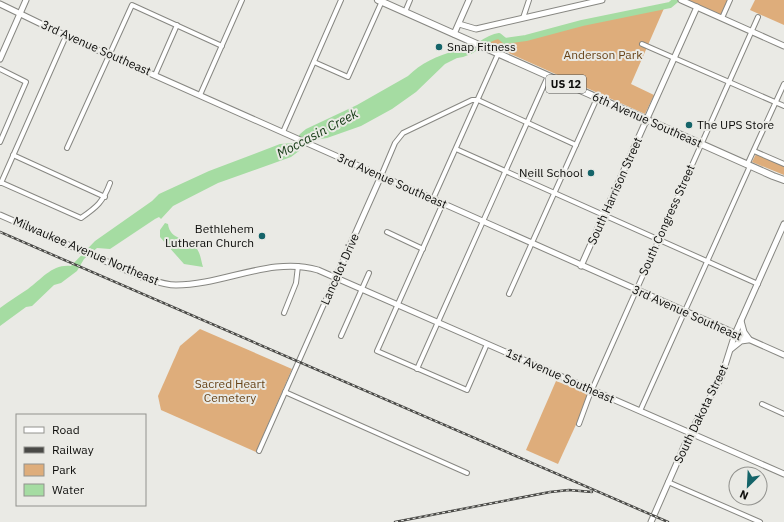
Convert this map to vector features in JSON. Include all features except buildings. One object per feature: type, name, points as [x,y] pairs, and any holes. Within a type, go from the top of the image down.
[{"type":"highway","name":"6th Avenue Southeast","points":[[380,1],[749,166],[784,179]]},
{"type":"street","points":[[0,59],[26,0]]},
{"type":"street","points":[[200,95],[242,0]]},
{"type":"street","points":[[283,132],[341,0]]},
{"type":"street","points":[[405,12],[410,0]]},
{"type":"street","points":[[454,34],[470,0]]},
{"type":"street","points":[[523,18],[529,0]]},
{"type":"street","points":[[459,24],[473,29],[602,0]]},
{"type":"street","points":[[722,18],[730,0]]},
{"type":"street","points":[[314,62],[348,77],[380,1]]},
{"type":"street","points":[[682,1],[784,46]]},
{"type":"street","name":"3rd Avenue Southeast","points":[[0,4],[66,36],[784,355]]},
{"type":"street","points":[[67,148],[132,5],[222,46]]},
{"type":"street","name":"South Harrison Street","points":[[582,266],[697,8]]},
{"type":"street","name":"South Congress Street","points":[[579,424],[592,390],[758,17]]},
{"type":"street","points":[[155,75],[177,25]]},
{"type":"street","points":[[66,36],[0,182],[81,218],[98,205],[105,197],[110,183]]},
{"type":"street","points":[[642,44],[675,57],[784,106]]},
{"type":"street","points":[[433,199],[498,54]]},
{"type":"street","points":[[0,70],[26,82],[0,142]]},
{"type":"street","points":[[417,369],[548,76]]},
{"type":"street","points":[[640,411],[685,312],[784,84]]},
{"type":"street","points":[[510,294],[597,98]]},
{"type":"street","points":[[381,176],[395,143],[403,133],[469,101],[478,100],[576,145]]},
{"type":"street","points":[[456,149],[758,284]]},
{"type":"street","points":[[754,151],[784,164]]},
{"type":"street","points":[[13,155],[105,197]]},
{"type":"street","name":"Lancelot Drive","points":[[259,451],[381,176]]},
{"type":"street","points":[[443,204],[377,351],[467,390],[487,344]]},
{"type":"street","name":"Milwaukee Avenue Northeast","points":[[0,215],[144,278],[163,284],[176,285],[196,283],[273,268],[298,266],[312,268],[336,277]]},
{"type":"street","name":"South Dakota Street","points":[[650,522],[690,433],[717,385],[730,352],[735,334],[784,224]]},
{"type":"street","points":[[386,232],[423,248]]},
{"type":"street","points":[[284,313],[296,283],[298,266]]},
{"type":"street","points":[[341,336],[369,273]]},
{"type":"street","name":"1st Avenue Southeast","points":[[336,277],[784,474]]},
{"type":"street","points":[[741,321],[744,332],[751,341]]},
{"type":"street","points":[[730,352],[741,341],[751,341]]},
{"type":"street","points":[[285,392],[467,473]]},
{"type":"street","points":[[762,404],[784,414]]},
{"type":"street","points":[[668,482],[760,522]]},
{"type":"green space","points":[[688,0],[728,0],[721,15]]},
{"type":"green space","points":[[755,0],[784,0],[784,25],[750,10]]},
{"type":"green space","name":"Anderson Park","points":[[665,6],[631,84],[654,95],[645,114],[493,46],[486,41],[490,37],[499,36],[505,41],[526,38],[582,23]]},
{"type":"green space","points":[[757,152],[784,164],[784,175],[752,162]]},
{"type":"green space","name":"Sacred Heart Cemetery","points":[[200,329],[292,369],[256,452],[161,410],[158,396],[180,346]]},
{"type":"green space","points":[[556,381],[590,394],[558,464],[526,450]]},
{"type":"water","points":[[455,51],[463,55],[445,64],[416,92],[392,109],[361,126],[327,138],[314,140],[307,138],[299,151],[291,157],[218,183],[173,206],[161,219],[159,217],[155,219],[110,249],[97,248],[84,259],[77,271],[61,283],[54,285],[32,306],[26,307],[0,326],[0,308],[58,267],[71,266],[95,241],[152,201],[159,194],[209,171],[280,144],[294,143],[300,134],[306,129],[357,105],[408,76],[430,60]]},
{"type":"water","points":[[165,223],[168,224],[172,233],[189,242],[197,249],[203,267],[184,264],[160,237],[160,230]]},
{"type":"waterway","name":"Moccasin Creek","points":[[457,55],[468,52],[493,37],[499,36],[505,41],[526,38],[582,23],[670,5],[676,0]]},
{"type":"railway","points":[[0,232],[668,522]]},
{"type":"railway","points":[[395,522],[550,492],[569,490],[592,492]]},
{"type":"place","name":"Snap Fitness","points":[[439,47]]},
{"type":"place","name":"The UPS Store","points":[[689,125]]},
{"type":"place","name":"Neill School","points":[[591,173]]},
{"type":"place","name":"Bethlehem Lutheran Church","points":[[262,236]]}]
